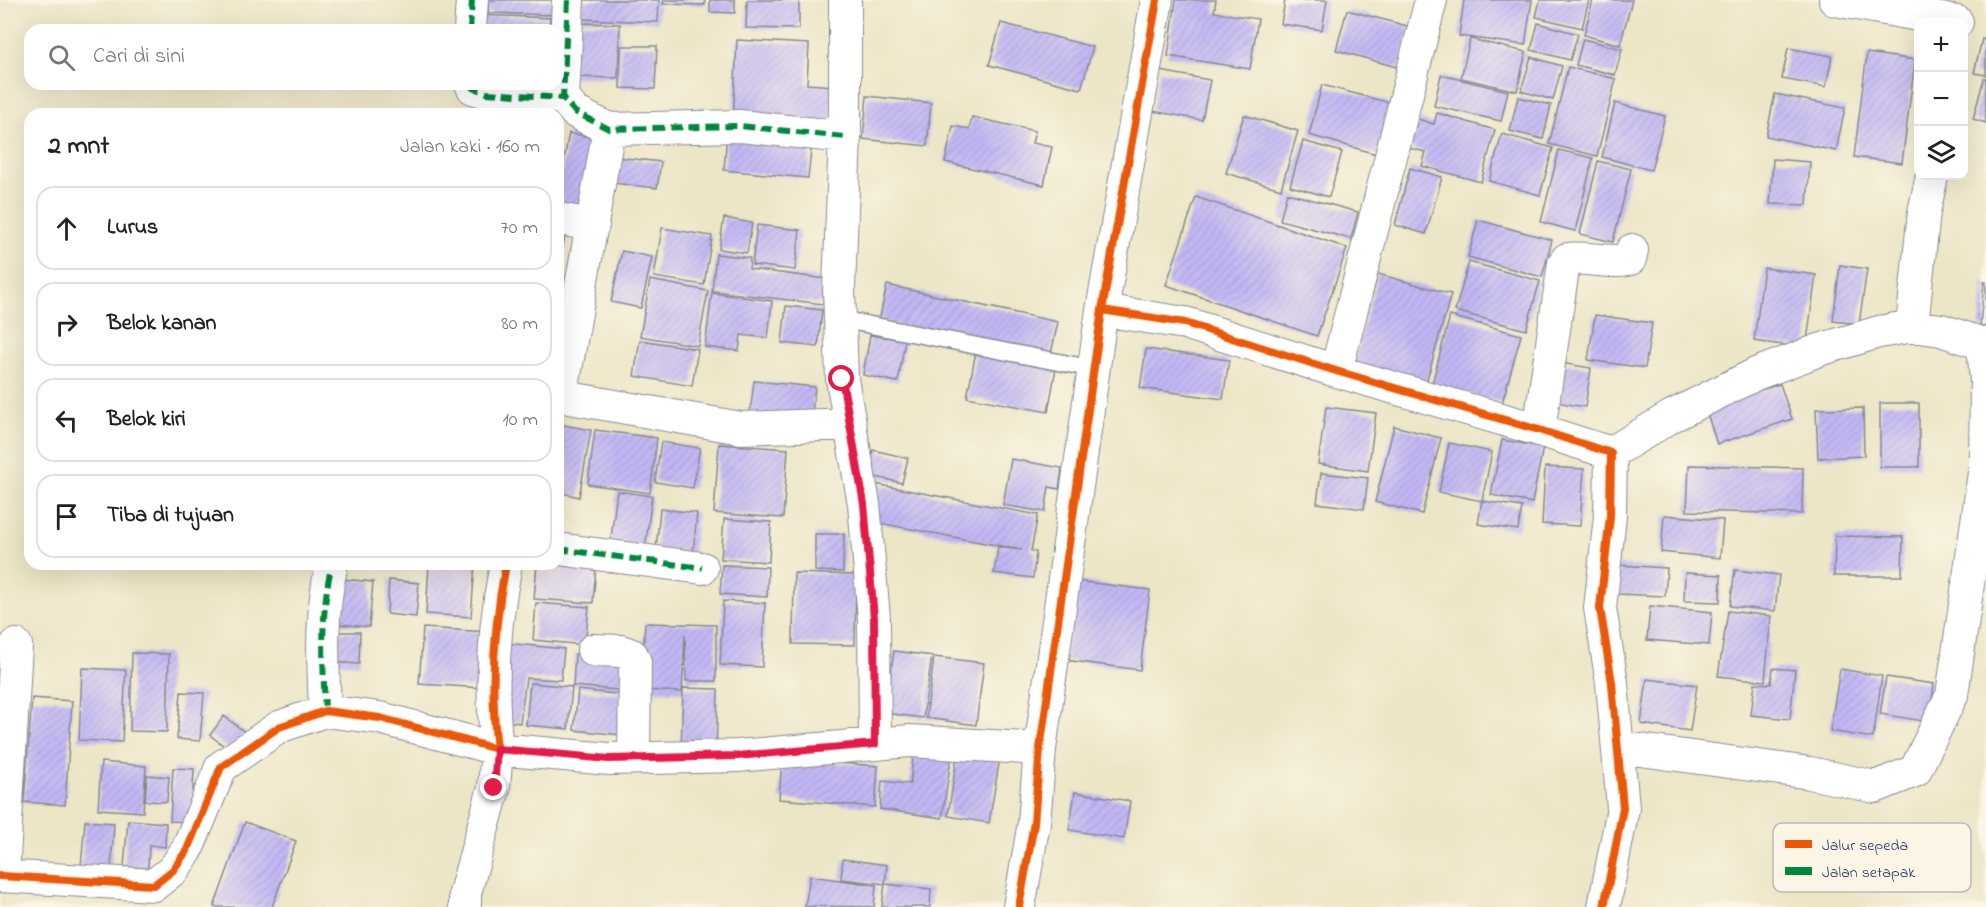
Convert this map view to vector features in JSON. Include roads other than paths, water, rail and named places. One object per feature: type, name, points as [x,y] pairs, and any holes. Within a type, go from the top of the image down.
[{"type":"street","points":[[470,24],[472,0]]},
{"type":"street","points":[[564,78],[568,0]]},
{"type":"street","points":[[845,0],[845,137],[839,288],[842,379],[864,504],[873,607],[875,744]]},
{"type":"street","points":[[1019,907],[1035,823],[1040,749],[1102,310],[1157,0]]},
{"type":"street","points":[[1336,371],[1431,0]]},
{"type":"street","points":[[1835,0],[1936,18]]},
{"type":"street","points":[[1962,18],[1973,0]]},
{"type":"street","points":[[479,90],[487,93],[563,98]]},
{"type":"street","points":[[563,90],[563,98],[575,112],[609,129],[740,126],[845,137]]},
{"type":"street","points":[[564,376],[609,129]]},
{"type":"street","points":[[1912,326],[1924,212],[1931,180]]},
{"type":"street","points":[[564,220],[593,225]]},
{"type":"street","points":[[1539,430],[1564,263],[1567,259],[1576,258],[1622,261],[1630,259],[1632,250]]},
{"type":"street","points":[[1102,310],[1185,323],[1336,371],[1611,453],[1672,416],[1756,374],[1819,350],[1879,332],[1912,326],[1941,330],[1985,345],[1984,466],[1952,695],[1915,771],[1875,787],[1810,773],[1618,747]]},
{"type":"street","points":[[564,398],[741,428],[850,424]]},
{"type":"street","points":[[1604,907],[1623,808],[1612,683],[1599,608],[1610,516],[1611,453]]},
{"type":"street","points":[[564,550],[702,568]]},
{"type":"street","points":[[325,711],[323,666],[326,588],[330,570]]},
{"type":"street","points":[[465,907],[465,893],[494,788],[497,749],[492,711],[499,600],[505,570]]},
{"type":"street","points":[[16,645],[2,876],[154,885],[173,870],[187,850],[221,767],[279,727],[325,711],[380,718],[497,749],[609,759],[737,756],[910,741],[1040,749]]},
{"type":"street","points":[[593,650],[621,651],[632,656],[635,662],[634,758]]},
{"type":"lane","points":[[840,319],[1094,369]]}]
